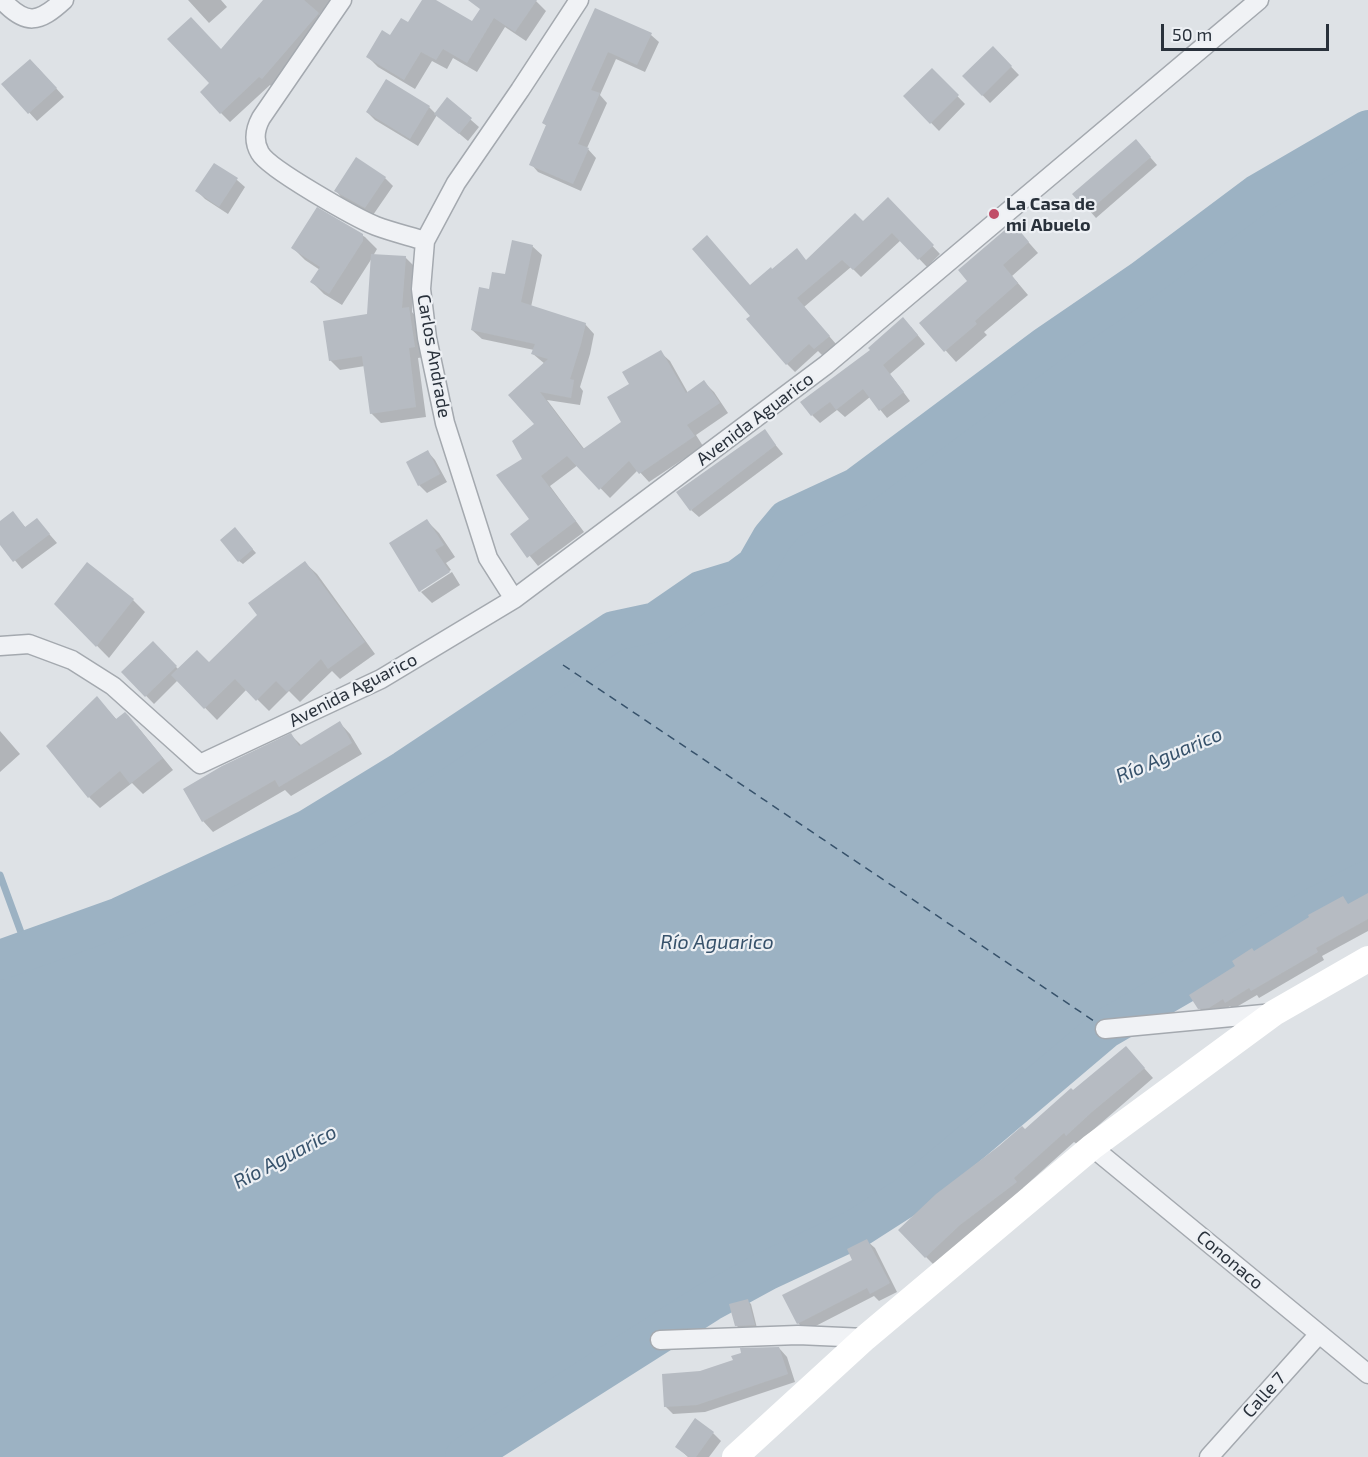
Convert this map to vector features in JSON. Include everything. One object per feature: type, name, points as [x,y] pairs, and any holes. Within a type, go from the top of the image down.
[{"type":"street","points":[[2,0],[14,13],[31,18],[48,14],[64,0]]},
{"type":"street","points":[[342,0],[261,118],[256,127],[257,148],[266,161],[335,205],[375,226],[425,241]]},
{"type":"street","name":"Carlos Andrade","points":[[514,599],[488,558],[445,423],[427,338],[422,299],[425,241],[456,183],[579,0]]},
{"type":"street","name":"Avenida Aguarico","points":[[0,646],[29,644],[72,660],[113,686],[200,764],[381,679],[514,599],[826,365],[1259,0]]},
{"type":"street","points":[[735,1457],[865,1338],[1092,1147],[1274,1012],[1368,959]]},
{"type":"street","points":[[1105,1029],[1274,1012]]},
{"type":"street","name":"Cononaco","points":[[1092,1147],[1368,1374]]},
{"type":"street","name":"Calle 7","points":[[1209,1457],[1319,1334]]},
{"type":"street","points":[[660,1340],[798,1335],[865,1338]]},
{"type":"water","name":"Río Aguarico","points":[[1368,130],[1368,880],[1317,906],[1105,1029],[909,1195],[856,1229],[766,1271],[709,1302],[465,1457],[0,1457],[0,960],[120,917],[307,830],[405,770],[614,631],[656,622],[701,591],[737,580],[756,566],[772,538],[787,520],[856,488],[1045,347],[1143,280],[1258,194]]},
{"type":"building","points":[[263,0],[304,0],[319,13],[262,79],[259,77],[220,114],[200,92],[209,83],[167,39],[191,17],[221,49]]},
{"type":"building","points":[[422,0],[436,0],[472,21],[480,9],[468,0],[537,0],[515,32],[494,18],[467,63],[443,49],[436,60],[421,52],[404,80],[366,57],[382,30],[390,35],[401,18],[408,22]]},
{"type":"building","points":[[595,8],[652,33],[637,65],[608,52],[591,90],[600,93],[578,144],[589,148],[573,184],[529,165],[546,125],[542,123]]},
{"type":"building","points":[[993,46],[1012,66],[982,96],[962,76]]},
{"type":"building","points":[[30,59],[57,88],[28,114],[1,84]]},
{"type":"building","points":[[932,68],[959,95],[930,124],[903,96]]},
{"type":"building","points":[[386,79],[430,106],[410,139],[366,112]]},
{"type":"building","points":[[447,97],[472,118],[459,134],[434,114]]},
{"type":"building","points":[[1136,139],[1151,157],[1088,212],[1072,194]]},
{"type":"building","points":[[356,157],[386,177],[365,208],[334,191]]},
{"type":"building","points":[[214,163],[238,178],[219,207],[195,191]]},
{"type":"building","points":[[888,197],[934,245],[918,260],[892,233],[853,270],[842,260],[797,298],[830,336],[814,349],[809,344],[786,365],[746,319],[750,316],[692,249],[707,235],[750,285],[797,248],[806,260],[855,213],[863,221]]},
{"type":"building","points":[[317,207],[363,234],[363,241],[329,294],[310,282],[320,267],[291,248]]},
{"type":"building","points":[[1013,223],[1029,242],[1003,265],[1018,283],[975,321],[977,324],[944,352],[919,323],[967,281],[958,270]]},
{"type":"building","points":[[512,240],[533,245],[521,302],[586,323],[570,379],[574,380],[571,398],[540,392],[583,449],[621,422],[607,397],[629,384],[622,372],[661,350],[686,393],[704,380],[720,403],[687,425],[695,436],[639,474],[629,461],[599,490],[567,456],[541,476],[576,521],[527,558],[510,534],[529,519],[496,475],[522,459],[512,441],[534,424],[508,395],[548,359],[531,354],[535,344],[471,330],[479,287],[489,289],[492,272],[505,274]]},
{"type":"building","points":[[371,254],[406,256],[402,308],[409,307],[415,347],[409,348],[416,407],[370,414],[362,356],[329,361],[323,321],[367,314]]},
{"type":"building","points":[[903,317],[918,335],[883,365],[904,392],[879,411],[863,389],[836,410],[830,402],[811,416],[800,402],[870,350],[868,348]]},
{"type":"building","points":[[765,429],[776,445],[690,511],[676,492]]},
{"type":"building","points":[[428,450],[440,474],[418,486],[406,462]]},
{"type":"building","points":[[13,511],[25,527],[37,518],[50,534],[13,562],[0,545],[0,521]]},
{"type":"building","points":[[427,519],[444,545],[435,550],[450,572],[419,592],[389,543]]},
{"type":"building","points":[[235,527],[253,549],[238,562],[220,540]]},
{"type":"building","points":[[305,561],[365,642],[328,669],[321,659],[287,692],[276,681],[256,701],[235,679],[204,709],[171,675],[197,650],[209,662],[257,615],[248,603]]},
{"type":"building","points":[[87,562],[134,599],[96,647],[54,604]]},
{"type":"building","points":[[153,641],[177,666],[145,697],[121,672]]},
{"type":"building","points":[[97,696],[116,719],[125,712],[163,758],[130,784],[120,771],[88,798],[46,746]]},
{"type":"building","points":[[340,721],[352,743],[279,787],[275,780],[202,822],[183,789],[222,766],[291,733],[299,746]]},
{"type":"building","points":[[1368,893],[1368,919],[1316,948],[1318,952],[1251,991],[1249,988],[1225,1003],[1223,999],[1209,1008],[1198,1009],[1189,995],[1235,966],[1232,961],[1252,948],[1254,951],[1309,917],[1308,915],[1343,896],[1348,904]]},
{"type":"building","points":[[1126,1046],[1145,1068],[1066,1136],[1064,1133],[1014,1178],[1017,1182],[960,1225],[925,1258],[898,1230],[936,1194],[1022,1126],[1025,1129],[1071,1088],[1073,1090]]},
{"type":"building","points":[[867,1239],[890,1283],[870,1294],[867,1288],[797,1324],[782,1295],[852,1260],[847,1249]]},
{"type":"building","points":[[748,1299],[755,1325],[735,1326],[729,1304]]},
{"type":"building","points":[[779,1347],[788,1374],[697,1405],[664,1407],[662,1374],[700,1371],[733,1360],[731,1356],[741,1353],[740,1348]]},
{"type":"building","points":[[695,1418],[714,1432],[696,1457],[689,1457],[675,1447]]},
{"type":"waterway","points":[[0,960],[120,917],[307,830],[405,770],[614,631],[656,622],[701,591],[737,580],[756,566],[772,538],[787,520],[856,488],[1045,347],[1143,280],[1258,194],[1368,130]]},
{"type":"waterway","points":[[0,875],[30,957]]},
{"type":"waterway","points":[[465,1457],[709,1302],[766,1271],[856,1229],[909,1195],[1105,1029],[1317,906],[1368,880]]},
{"type":"ferry route","points":[[563,665],[1100,1025]]},
{"type":"place","name":"La Casa de mi Abuelo","points":[[994,214]]}]
